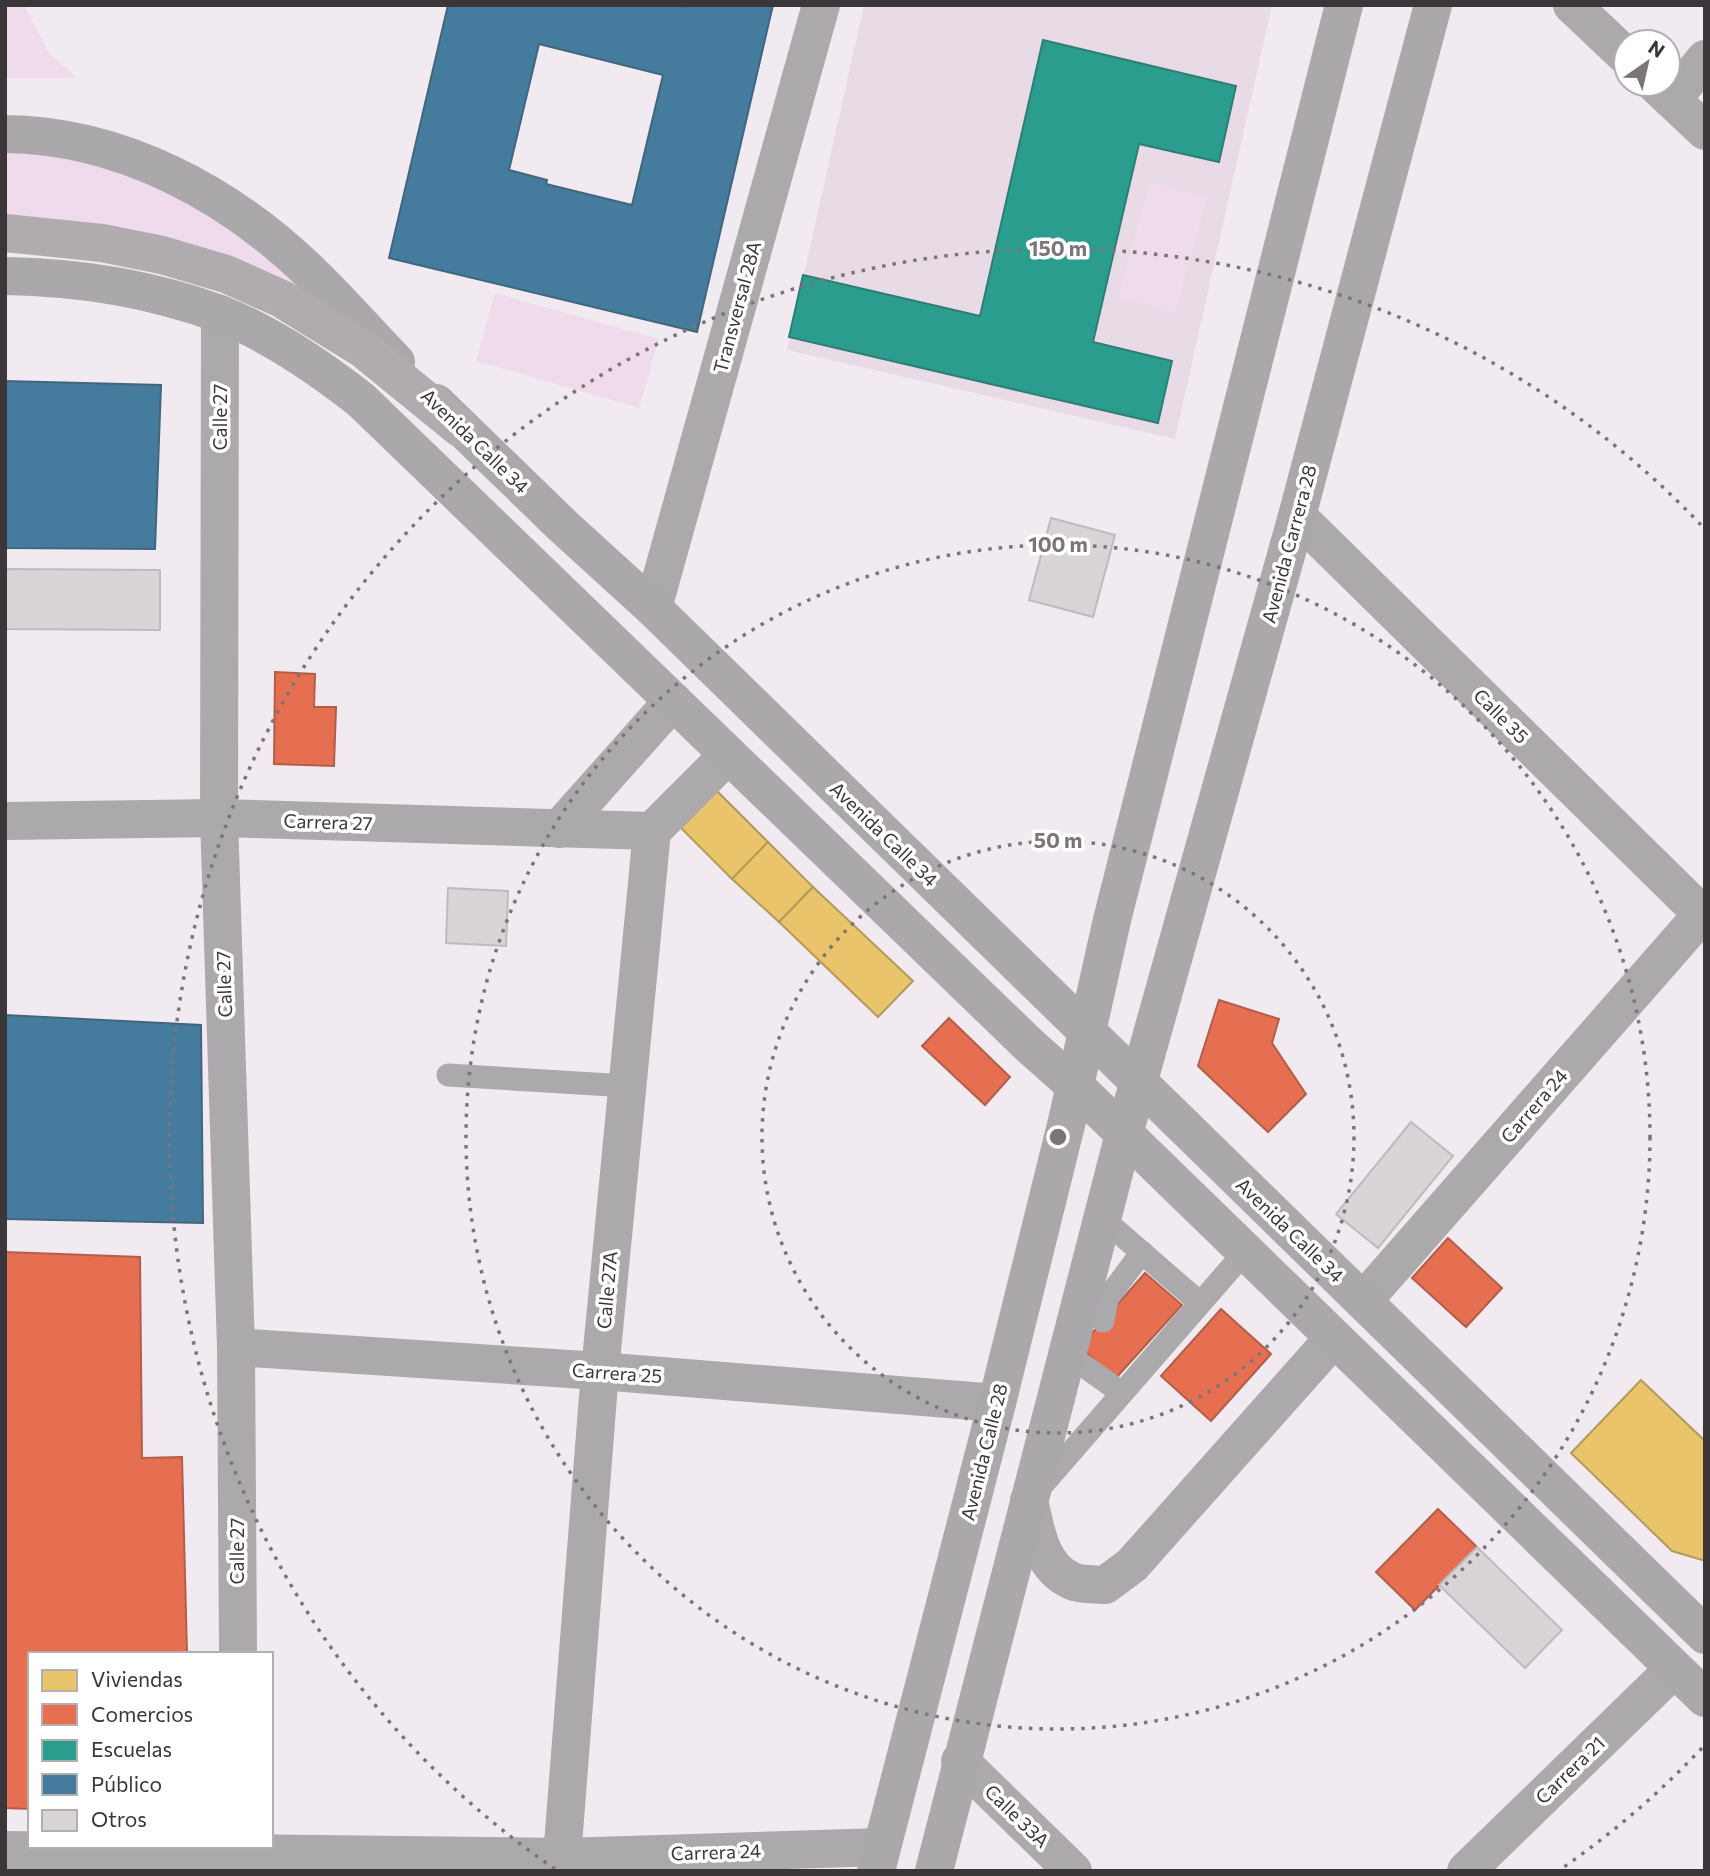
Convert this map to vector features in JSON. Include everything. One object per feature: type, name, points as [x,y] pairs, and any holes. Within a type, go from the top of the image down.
[{"type":"main road","points":[[1087,1031],[1112,920],[1343,5]]},
{"type":"main road","name":"Avenida Carrera 28","points":[[1139,1082],[1297,516],[1433,5]]},
{"type":"main road","name":"Avenida Calle 34","points":[[5,134],[41,134],[109,148],[180,177],[251,222],[312,273],[460,428],[653,608],[1703,1632]]},
{"type":"main road","points":[[5,233],[102,243],[162,255],[226,274],[282,299],[363,349],[460,428]]},
{"type":"main road","points":[[5,276],[46,277],[111,285],[220,314],[255,331],[330,376],[361,400],[1074,1085],[1705,1698]]},
{"type":"main road","name":"Avenida Calle 28","points":[[879,1859],[997,1403],[1087,1031]]},
{"type":"main road","points":[[934,1871],[1029,1500],[1088,1364],[1102,1218],[1139,1082]]},
{"type":"street","name":"Transversal 28A","points":[[653,608],[821,5]]},
{"type":"street","points":[[1572,5],[1612,43]]},
{"type":"street","points":[[1682,78],[1705,59]]},
{"type":"street","points":[[1670,98],[1705,131]]},
{"type":"street","name":"Calle 27","points":[[220,314],[219,818],[236,1347],[238,1652]]},
{"type":"street","name":"Calle 35","points":[[1297,516],[1704,914]]},
{"type":"street","points":[[559,829],[673,701]]},
{"type":"street","points":[[652,831],[728,755]]},
{"type":"street","name":"Carrera 27","points":[[5,821],[219,818],[652,831]]},
{"type":"street","name":"Calle 27A","points":[[562,1857],[600,1371],[652,831]]},
{"type":"street","name":"Carrera 24","points":[[1363,1301],[1704,914]]},
{"type":"street","points":[[1029,1500],[1038,1540],[1050,1565],[1073,1581],[1105,1585],[1132,1565],[1334,1338]]},
{"type":"street","name":"Carrera 25","points":[[236,1347],[600,1371],[997,1403]]},
{"type":"street","name":"Carrera 21","points":[[1466,1871],[1674,1669]]},
{"type":"street","name":"Calle 33A","points":[[960,1761],[1073,1871]]},
{"type":"street","name":"Carrera 24","points":[[5,1850],[239,1856],[879,1859]]},
{"type":"lane","points":[[448,1075],[627,1086]]},
{"type":"lane","points":[[1102,1218],[1200,1303]]},
{"type":"lane","points":[[1103,1321],[1107,1299],[1142,1252]]},
{"type":"lane","points":[[1029,1500],[1245,1252]]},
{"type":"lane","points":[[1088,1364],[1122,1393]]},
{"type":"lane","points":[[1088,1364],[1093,1427]]},
{"type":"shaded area","points":[[5,5],[24,5],[49,53],[77,78],[5,78]]},
{"type":"shaded area","points":[[864,5],[1272,5],[1175,439],[787,350]]},
{"type":"shaded area","points":[[5,146],[108,161],[176,194],[259,246],[320,305],[5,221]]},
{"type":"shaded area","points":[[1150,182],[1207,198],[1175,313],[1118,297]]},
{"type":"shaded area","points":[[495,293],[659,339],[639,408],[476,361]]},
{"type":"building: Viviendas","points":[[717,791],[768,842],[732,879],[681,828]]},
{"type":"building: Viviendas","points":[[768,842],[813,887],[779,922],[732,879]]},
{"type":"building: Viviendas","points":[[813,887],[913,981],[878,1017],[779,922]]},
{"type":"building: Viviendas","points":[[1641,1380],[1705,1441],[1705,1558],[1702,1560],[1672,1551],[1571,1453]]},
{"type":"building: Comercios","points":[[275,672],[315,674],[314,707],[336,707],[334,766],[274,764]]},
{"type":"building: Comercios","points":[[1219,1000],[1279,1019],[1272,1043],[1306,1094],[1268,1132],[1198,1066]]},
{"type":"building: Comercios","points":[[949,1018],[1010,1077],[985,1105],[922,1046]]},
{"type":"building: Comercios","points":[[1448,1238],[1502,1288],[1466,1327],[1412,1278]]},
{"type":"building: Comercios","points":[[5,1252],[140,1257],[142,1458],[182,1457],[187,1652],[28,1652],[28,1809],[5,1808]]},
{"type":"building: Comercios","points":[[1145,1273],[1182,1305],[1115,1379],[1080,1347]]},
{"type":"building: Comercios","points":[[1221,1309],[1271,1354],[1211,1421],[1161,1376]]},
{"type":"building: Comercios","points":[[1438,1509],[1477,1547],[1415,1610],[1376,1572]]},
{"type":"building: Escuelas","points":[[1043,40],[1236,86],[1219,162],[1139,144],[1093,342],[1172,361],[1158,423],[789,337],[803,275],[980,316]]},
{"type":"building: Público","points":[[448,5],[773,5],[697,332],[389,258]],"holes":[[[539,44],[663,75],[632,205],[546,184],[547,180],[509,170]]]},
{"type":"building: Público","points":[[5,381],[161,385],[155,549],[5,548]]},
{"type":"building: Público","points":[[5,1015],[201,1025],[203,1223],[5,1219]]},
{"type":"building: Otros","points":[[1051,518],[1115,535],[1093,617],[1029,600]]},
{"type":"building: Otros","points":[[5,569],[160,570],[160,630],[5,629]]},
{"type":"building: Otros","points":[[448,888],[508,891],[506,946],[446,943]]},
{"type":"building: Otros","points":[[1411,1122],[1453,1156],[1378,1248],[1336,1214]]},
{"type":"building: Otros","points":[[1477,1547],[1562,1630],[1525,1668],[1439,1585]]}]
